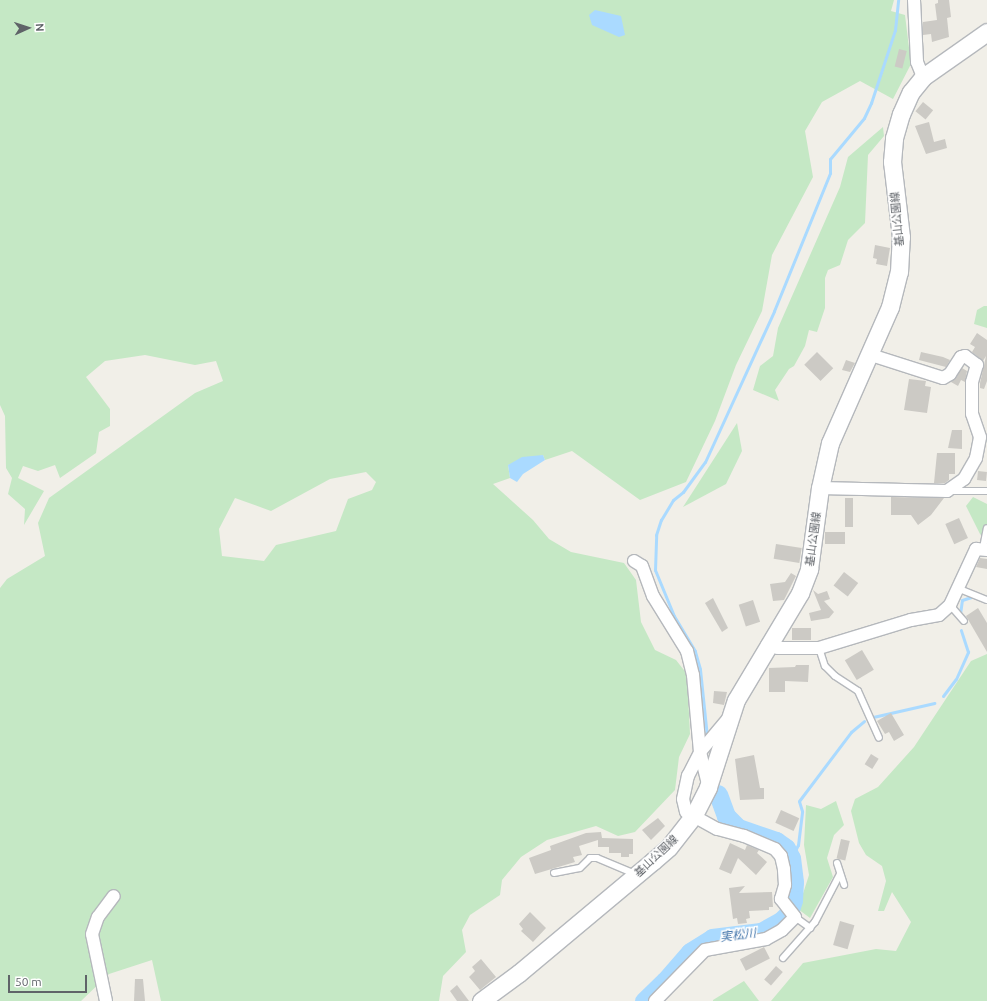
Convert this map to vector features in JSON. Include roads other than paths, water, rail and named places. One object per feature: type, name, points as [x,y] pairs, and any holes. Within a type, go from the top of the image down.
[{"type":"main road","name":"基山公園線","points":[[481,1001],[519,973],[637,875],[669,847],[694,815],[708,787],[728,720],[744,683],[800,593],[809,569],[820,488],[830,443],[871,355],[890,306],[899,272],[901,237],[892,162],[894,138],[909,97],[923,77],[987,32]]},
{"type":"street","points":[[914,0],[917,62],[923,77]]},
{"type":"street","points":[[820,488],[947,491],[964,479],[976,458],[980,437],[972,414],[972,382],[978,365],[965,356],[961,357],[950,374],[943,378],[871,355]]},
{"type":"street","points":[[767,645],[778,648],[819,648],[911,620],[939,615],[950,605],[976,549],[985,549]]},
{"type":"street","points":[[634,561],[642,566],[653,596],[687,651],[693,675],[700,752],[708,787]]},
{"type":"street","points":[[656,1001],[706,950],[766,939],[782,930],[794,917],[783,905],[781,900],[785,885],[784,869],[781,856],[775,849],[744,836],[716,829],[694,815],[686,812],[683,799],[688,776],[700,752],[715,733],[728,720]]},
{"type":"street","points":[[106,1001],[92,934],[98,917],[114,896]]},
{"type":"lane","points":[[947,491],[987,491]]},
{"type":"lane","points":[[985,549],[987,528]]},
{"type":"lane","points":[[957,588],[987,600]]},
{"type":"lane","points":[[950,605],[964,621]]},
{"type":"lane","points":[[819,648],[825,666],[835,676],[858,691],[879,738]]},
{"type":"lane","points":[[554,873],[576,869],[590,858],[597,858],[610,865],[627,868],[637,875]]},
{"type":"lane","points":[[837,863],[844,886]]},
{"type":"lane","points":[[783,958],[810,928],[840,874]]},
{"type":"lane","points":[[794,917],[810,928]]},
{"type":"water","points":[[595,10],[621,16],[625,35],[619,37],[592,25],[589,15]]},
{"type":"water","points":[[543,455],[545,460],[523,474],[517,482],[510,478],[508,465],[522,457]]},
{"type":"waterway","points":[[707,737],[700,669],[695,651],[674,616],[655,570],[656,535],[661,520],[673,500],[683,492],[705,462],[774,311],[830,173],[830,159],[864,118],[871,103],[895,30],[898,0]]},
{"type":"waterway","points":[[960,614],[962,600],[974,596]]},
{"type":"waterway","points":[[943,696],[956,679],[968,652],[961,630]]},
{"type":"waterway","points":[[873,717],[934,703]]},
{"type":"waterway","points":[[791,858],[798,845],[802,811],[799,801],[851,732],[864,721]]},
{"type":"waterway","name":"実松川","points":[[644,1001],[665,981],[690,952],[712,938],[761,932],[781,921],[789,913],[793,900],[794,882],[791,858],[786,848],[776,841],[738,828],[726,816],[718,794]]}]
